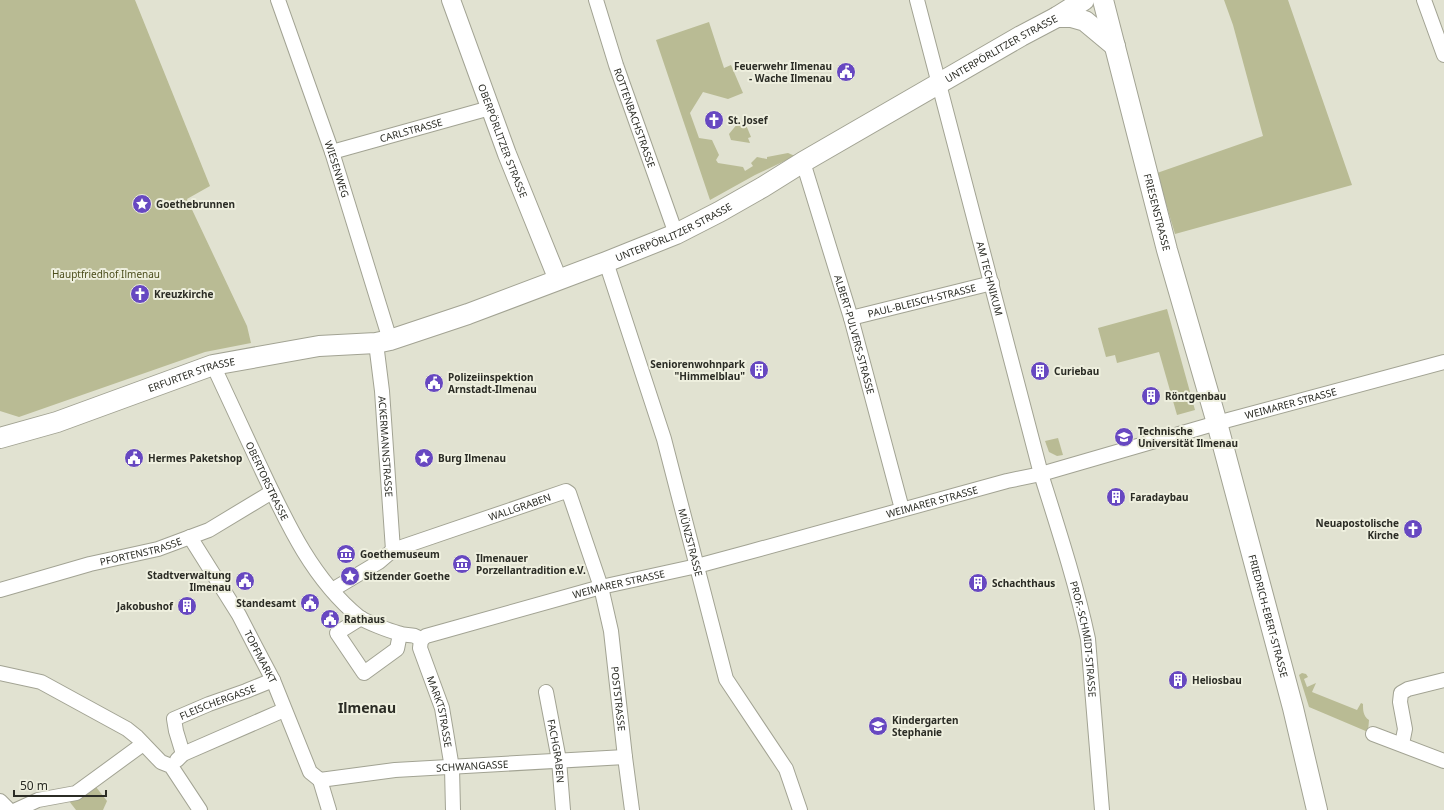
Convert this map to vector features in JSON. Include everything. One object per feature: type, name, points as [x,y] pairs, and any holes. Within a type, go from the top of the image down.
[{"type":"main road","name":"UNTERPÖRLITZER STRASSE","points":[[383,342],[468,314],[676,234],[719,212],[939,83],[1021,36],[1057,18],[1084,0]]},
{"type":"main road","name":"FRIESENSTRASSE","points":[[1103,0],[1167,250],[1217,423]]},
{"type":"main road","points":[[1057,18],[1071,18],[1085,21],[1115,46]]},
{"type":"main road","name":"ERFURTER STRASSE","points":[[0,438],[57,422],[213,365],[319,346],[383,342]]},
{"type":"main road","name":"FRIEDRICH-EBERT-STRASSE","points":[[1217,423],[1293,708],[1317,810]]},
{"type":"street","name":"WIESENWEG","points":[[278,0],[332,152],[383,342]]},
{"type":"street","name":"OBERPÖRLITZER STRASSE","points":[[451,0],[507,154],[558,280]]},
{"type":"street","name":"ROTTENBACHSTRASSE","points":[[596,0],[616,64],[676,234]]},
{"type":"street","name":"UNTERPÖRLITZER STRASSE","points":[[917,0],[939,83]]},
{"type":"street","points":[[1424,0],[1444,55]]},
{"type":"street","name":"AM TECHNIKUM","points":[[939,83],[1041,474]]},
{"type":"street","name":"CARLSTRASSE","points":[[332,152],[490,108]]},
{"type":"street","name":"ALBERT-PULVERS-STRASSE","points":[[803,162],[851,318],[902,510]]},
{"type":"street","name":"MÜNZSTRASSE","points":[[606,262],[664,439],[726,679],[786,769],[800,810]]},
{"type":"street","name":"PAUL-BLEISCH-STRASSE","points":[[851,318],[992,283]]},
{"type":"street","name":"ACKERMANNSTRASSE","points":[[383,342],[382,391],[393,550]]},
{"type":"street","name":"WEIMARER STRASSE","points":[[421,640],[426,636],[601,587],[697,566],[1007,481],[1041,474],[1217,423],[1444,362]]},
{"type":"street","name":"OBERTORSTRASSE","points":[[213,365],[272,492],[294,535],[311,564],[332,590],[360,618]]},
{"type":"street","name":"PROF.-SCHMIDT-STRASSE","points":[[1041,474],[1065,551],[1088,639],[1102,810]]},
{"type":"street","name":"PFORTENSTRASSE","points":[[0,589],[90,564],[158,549],[209,530],[272,492]]},
{"type":"street","name":"WALLGRABEN","points":[[332,590],[379,562],[393,550],[566,492],[569,493],[601,587]]},
{"type":"street","name":"TOPFMARKT","points":[[190,537],[239,615],[273,680],[310,772],[320,780]]},
{"type":"street","name":"POSTSTRASSE","points":[[601,587],[611,631],[632,810]]},
{"type":"street","points":[[400,634],[397,649],[364,673],[337,633],[360,618],[400,634],[415,635],[421,640]]},
{"type":"street","name":"MARKTSTRASSE","points":[[421,640],[420,648],[442,708],[452,768],[453,810]]},
{"type":"street","points":[[0,673],[42,682],[126,729],[161,762],[171,766],[200,810]]},
{"type":"street","name":"FLEISCHERGASSE","points":[[183,754],[174,719],[273,680]]},
{"type":"street","points":[[1402,744],[1405,729],[1400,702],[1401,693],[1408,688],[1444,680]]},
{"type":"street","name":"FACHGRABEN","points":[[546,692],[559,760],[563,810]]},
{"type":"street","points":[[171,766],[183,754],[284,710]]},
{"type":"street","points":[[1373,734],[1444,760]]},
{"type":"street","points":[[16,810],[38,800],[76,793],[143,744]]},
{"type":"street","name":"SCHWANGASSE","points":[[320,780],[395,770],[452,768],[625,757]]},
{"type":"street","points":[[320,780],[329,810]]},
{"type":"street","points":[[0,802],[9,810]]},
{"type":"green space","name":"Hauptfriedhof Ilmenau","points":[[0,0],[135,0],[210,186],[187,199],[247,326],[251,343],[205,352],[19,417],[0,411]]},
{"type":"green space","points":[[1224,0],[1288,0],[1352,185],[1175,234],[1157,173],[1263,136],[1233,25]]},
{"type":"green space","points":[[709,22],[724,68],[731,65],[743,93],[728,99],[703,92],[690,113],[699,138],[712,140],[719,155],[716,160],[718,163],[743,167],[745,171],[753,166],[751,163],[757,157],[767,159],[767,157],[788,153],[795,156],[755,175],[710,200],[656,40]]},
{"type":"green space","points":[[744,120],[751,137],[748,138],[750,143],[731,140],[729,134],[738,123]]},
{"type":"green space","points":[[1167,309],[1195,410],[1177,415],[1159,352],[1117,363],[1115,355],[1106,357],[1098,328]]},
{"type":"green space","points":[[1058,438],[1063,455],[1057,456],[1049,452],[1045,441]]},
{"type":"green space","points":[[1302,673],[1306,674],[1308,677],[1304,679],[1307,687],[1316,683],[1312,692],[1357,710],[1361,703],[1363,704],[1364,715],[1369,720],[1368,732],[1309,707],[1299,675]]},
{"type":"green space","points":[[96,787],[107,801],[103,810],[76,810],[69,801]]},
{"type":"place","name":"Feuerwehr Ilmenau - Wache Ilmenau","points":[[846,72]]},
{"type":"place","name":"St. Josef","points":[[714,120]]},
{"type":"place","name":"Goethebrunnen","points":[[142,204]]},
{"type":"place","name":"Kreuzkirche","points":[[140,294]]},
{"type":"place","name":"Seniorenwohnpark \"Himmelblau\"","points":[[759,370]]},
{"type":"place","name":"Curiebau","points":[[1040,371]]},
{"type":"place","name":"Polizeiinspektion Arnstadt-Ilmenau","points":[[434,383]]},
{"type":"place","name":"Röntgenbau","points":[[1151,396]]},
{"type":"place","name":"Technische Universität Ilmenau","points":[[1124,437]]},
{"type":"place","name":"Hermes Paketshop","points":[[134,458]]},
{"type":"place","name":"Burg Ilmenau","points":[[424,458]]},
{"type":"place","name":"Faradaybau","points":[[1116,497]]},
{"type":"place","name":"Neuapostolische Kirche","points":[[1413,529]]},
{"type":"place","name":"Goethemuseum","points":[[346,554]]},
{"type":"place","name":"Ilmenauer Porzellantradition e.V.","points":[[462,564]]},
{"type":"place","name":"Sitzender Goethe","points":[[350,576]]},
{"type":"place","name":"Stadtverwaltung Ilmenau","points":[[245,581]]},
{"type":"place","name":"Schachthaus","points":[[978,583]]},
{"type":"place","name":"Standesamt","points":[[310,603]]},
{"type":"place","name":"Jakobushof","points":[[187,606]]},
{"type":"place","name":"Rathaus","points":[[330,619]]},
{"type":"place","name":"Heliosbau","points":[[1178,680]]},
{"type":"place","name":"Kindergarten Stephanie","points":[[878,726]]},
{"type":"district","name":"Ilmenau","points":[[367,707]]}]
